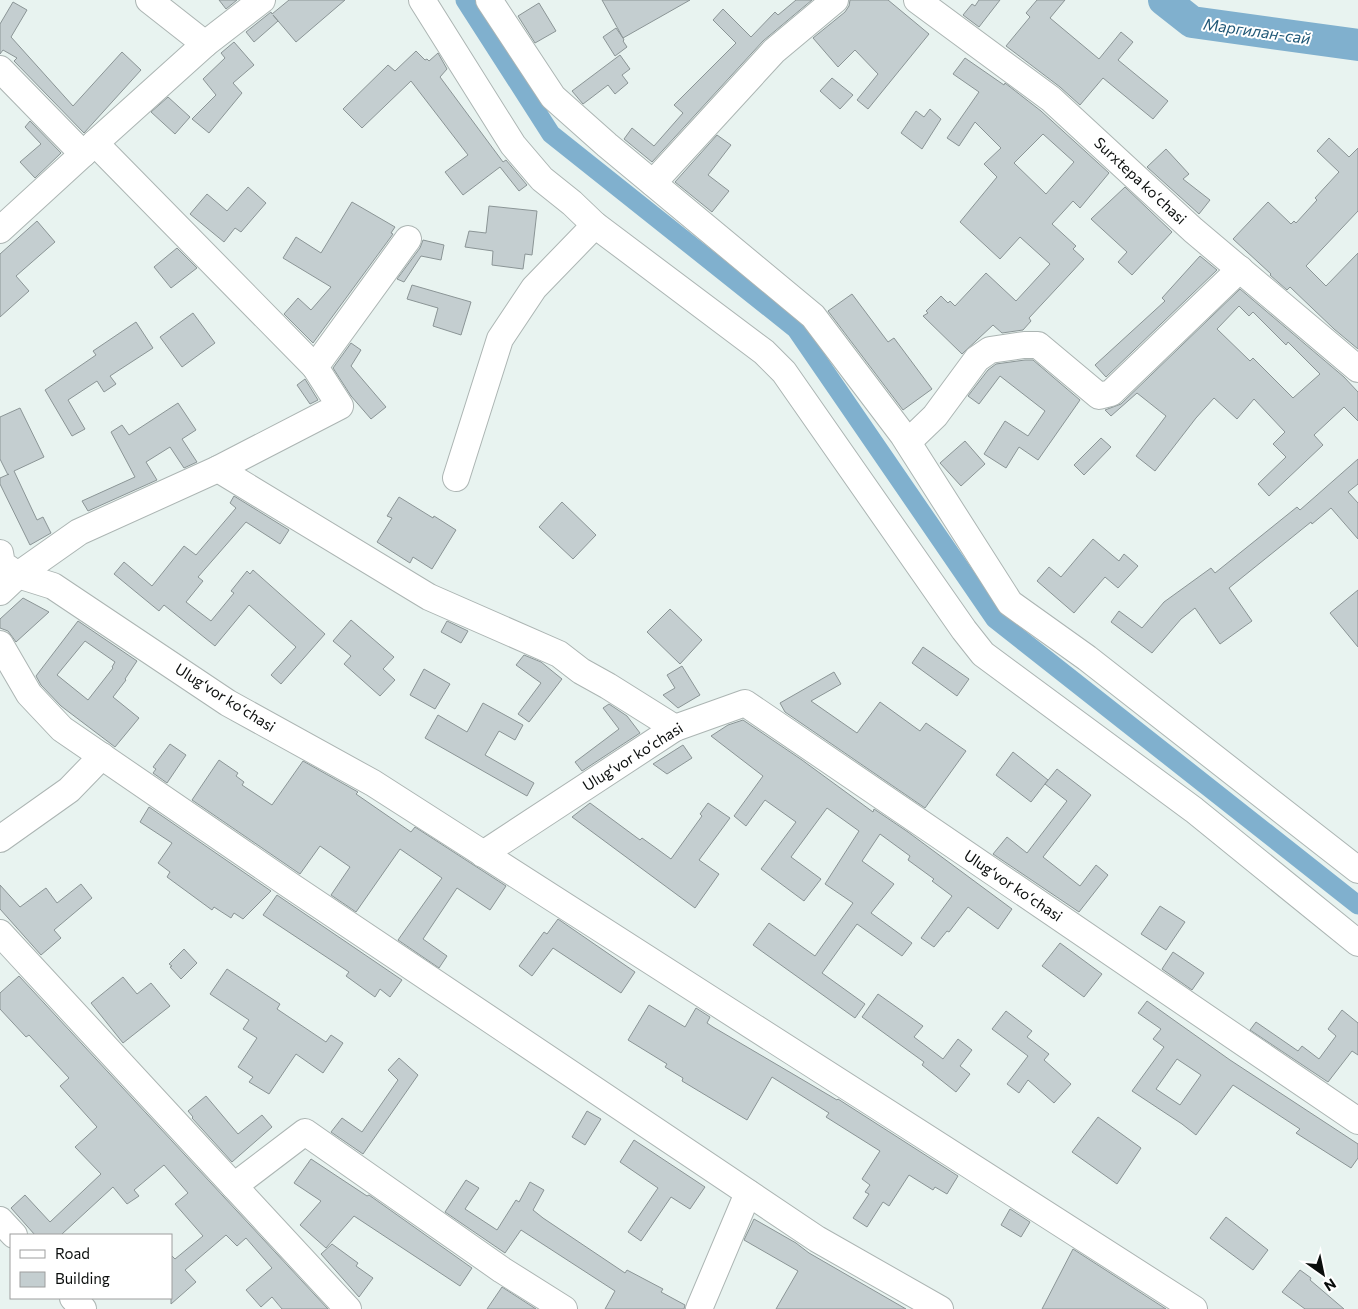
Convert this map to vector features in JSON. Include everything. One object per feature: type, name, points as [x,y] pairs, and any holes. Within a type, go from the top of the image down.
[{"type":"street","points":[[149,0],[205,44]]},
{"type":"street","points":[[0,230],[205,44],[262,0]]},
{"type":"street","points":[[422,0],[513,145],[542,179],[572,203],[595,225],[764,352],[784,372],[964,630],[983,654],[1194,810],[1358,943]]},
{"type":"street","points":[[489,0],[553,97],[812,316],[908,442],[1010,603],[1087,658],[1358,870]]},
{"type":"street","points":[[653,183],[774,51],[835,0]]},
{"type":"street","name":"Surxtepa koʻchasi","points":[[918,0],[1052,99],[1192,230],[1358,369]]},
{"type":"street","points":[[0,69],[89,149],[316,367],[340,406],[218,469],[79,532],[9,583],[0,553]]},
{"type":"street","points":[[456,478],[500,339],[534,288],[595,225]]},
{"type":"street","points":[[316,367],[408,239]]},
{"type":"street","points":[[908,442],[935,416],[977,359],[990,350],[1038,345],[1099,396],[1110,393],[1240,269]]},
{"type":"street","points":[[218,469],[429,597],[559,654],[581,671],[675,728]]},
{"type":"street","name":"Ulugʻvor koʻchasi","points":[[9,583],[53,586],[228,703],[373,783],[483,854],[675,728],[744,703],[1358,1122]]},
{"type":"street","points":[[0,644],[29,694],[62,729],[290,886],[817,1239],[940,1309]]},
{"type":"street","points":[[0,839],[68,790],[102,756]]},
{"type":"street","points":[[483,854],[1194,1309]]},
{"type":"street","points":[[0,933],[348,1309]]},
{"type":"street","points":[[234,1186],[304,1132],[502,1270],[564,1309]]},
{"type":"street","points":[[699,1309],[748,1193]]},
{"type":"street","points":[[0,1220],[13,1234]]},
{"type":"street","points":[[74,1299],[83,1309]]},
{"type":"building","points":[[219,0],[237,0],[226,9]]},
{"type":"building","points":[[289,0],[345,0],[296,42],[273,15],[278,21],[254,42],[246,32]]},
{"type":"building","points":[[602,0],[690,0],[623,38]]},
{"type":"building","points":[[796,0],[812,0],[763,41],[652,162],[624,139],[632,128],[654,146],[683,113],[674,105],[736,43],[713,20],[723,9],[751,37],[775,12],[778,15]]},
{"type":"building","points":[[850,0],[888,0],[929,34],[868,109],[857,100],[878,74],[855,50],[838,67],[813,38],[845,12]]},
{"type":"building","points":[[979,0],[1000,0],[979,27],[963,15],[972,4],[975,6]]},
{"type":"building","points":[[1037,0],[1065,0],[1050,18],[1099,59],[1121,32],[1133,42],[1118,60],[1168,101],[1153,119],[1103,78],[1080,105],[1060,87],[1006,46],[1030,17],[1026,13]]},
{"type":"building","points":[[13,2],[27,10],[11,37],[73,106],[122,52],[141,70],[84,133],[14,61],[17,58],[3,50],[0,54],[0,24]]},
{"type":"building","points":[[539,3],[556,31],[535,43],[518,16]]},
{"type":"building","points":[[616,28],[627,47],[615,56],[603,37]]},
{"type":"building","points":[[234,42],[254,65],[233,83],[242,93],[209,133],[192,119],[216,95],[203,79],[225,58],[221,53]]},
{"type":"building","points":[[416,51],[425,60],[429,61],[438,53],[447,69],[440,77],[503,162],[506,160],[527,185],[519,191],[500,167],[463,195],[445,172],[468,155],[411,81],[362,128],[343,109],[388,65],[395,71]]},
{"type":"building","points":[[620,55],[630,69],[622,75],[628,83],[615,94],[608,85],[583,104],[572,91]]},
{"type":"building","points":[[965,58],[1004,85],[1005,83],[1041,111],[1109,173],[1080,208],[1073,201],[1052,224],[1076,246],[1073,249],[1084,259],[1029,318],[1031,321],[1023,330],[1002,333],[993,325],[962,354],[923,316],[928,313],[926,311],[941,296],[948,303],[950,301],[955,306],[986,273],[1016,301],[1050,264],[1020,237],[1000,259],[960,222],[997,177],[984,164],[1001,148],[975,122],[959,146],[947,138],[979,92],[953,74]],"holes":[[[1043,134],[1074,162],[1046,194],[1014,163]]]},
{"type":"building","points":[[832,78],[853,95],[840,109],[820,91]]},
{"type":"building","points":[[168,97],[190,117],[175,134],[151,112]]},
{"type":"building","points":[[930,109],[941,119],[922,149],[901,133],[916,111],[924,117]]},
{"type":"building","points":[[30,121],[61,153],[35,178],[20,162],[41,144],[25,127]]},
{"type":"building","points":[[717,135],[731,145],[708,175],[729,191],[712,212],[675,182]]},
{"type":"building","points":[[1329,138],[1349,157],[1358,148],[1358,211],[1306,266],[1326,286],[1358,253],[1358,349],[1290,287],[1287,290],[1233,239],[1268,202],[1291,224],[1294,221],[1296,223],[1317,200],[1315,198],[1339,172],[1317,151]]},
{"type":"building","points":[[1166,149],[1189,174],[1183,179],[1210,200],[1199,214],[1147,167]]},
{"type":"building","points":[[248,187],[266,203],[241,232],[235,228],[224,242],[190,214],[207,194],[227,211]]},
{"type":"building","points":[[1125,187],[1172,232],[1132,275],[1118,262],[1127,252],[1091,219]]},
{"type":"building","points":[[352,202],[395,227],[391,233],[393,234],[313,343],[284,314],[298,298],[311,310],[331,287],[283,258],[296,237],[321,253]]},
{"type":"building","points":[[489,206],[537,211],[532,255],[525,254],[523,269],[492,265],[493,251],[465,247],[469,231],[486,233]]},
{"type":"building","points":[[37,221],[55,242],[16,276],[29,291],[0,317],[0,254]]},
{"type":"building","points":[[423,240],[444,245],[441,260],[421,256],[404,282],[397,279],[420,248]]},
{"type":"building","points":[[177,248],[197,268],[171,288],[154,267]]},
{"type":"building","points":[[1200,256],[1217,270],[1106,377],[1095,365],[1165,301],[1162,298]]},
{"type":"building","points":[[412,285],[471,302],[461,335],[433,326],[438,308],[407,299]]},
{"type":"building","points":[[1240,289],[1344,377],[1358,392],[1358,421],[1344,407],[1314,435],[1323,445],[1269,496],[1258,484],[1286,457],[1273,444],[1285,432],[1254,399],[1237,419],[1214,398],[1155,471],[1136,456],[1166,416],[1137,393],[1111,416],[1105,410],[1121,404]],"holes":[[[1239,306],[1249,316],[1253,312],[1286,345],[1288,342],[1320,374],[1293,398],[1253,358],[1250,361],[1217,329]]]},
{"type":"building","points":[[852,294],[888,342],[894,338],[932,389],[903,410],[828,311]]},
{"type":"building","points":[[193,313],[215,343],[182,367],[160,337]]},
{"type":"building","points":[[136,322],[153,348],[110,376],[116,384],[104,392],[97,381],[68,400],[85,429],[72,436],[45,390],[96,355],[93,351]]},
{"type":"building","points":[[351,343],[361,350],[351,366],[386,407],[371,419],[351,396],[333,368]]},
{"type":"building","points":[[1033,360],[1080,400],[1038,460],[1019,447],[1006,468],[984,454],[1005,421],[1028,436],[1045,411],[1000,376],[979,404],[968,396],[988,370],[996,364]]},
{"type":"building","points":[[305,379],[318,400],[310,404],[297,385]]},
{"type":"building","points":[[178,403],[196,430],[182,439],[197,462],[184,468],[170,447],[146,462],[157,480],[88,511],[82,501],[135,477],[111,432],[122,425],[129,435]]},
{"type":"building","points":[[20,408],[44,457],[14,471],[37,520],[43,517],[51,533],[30,545],[0,484],[0,478],[8,475],[0,459],[0,417]]},
{"type":"building","points":[[1101,438],[1111,447],[1084,475],[1074,465]]},
{"type":"building","points":[[965,441],[985,464],[961,486],[940,463]]},
{"type":"building","points":[[1358,459],[1358,484],[1348,492],[1358,503],[1358,539],[1331,508],[1312,524],[1311,522],[1229,588],[1252,621],[1220,644],[1195,608],[1181,619],[1152,653],[1111,622],[1119,611],[1142,628],[1164,602],[1211,568],[1215,573],[1297,507],[1300,510]]},
{"type":"building","points":[[234,496],[289,530],[280,544],[246,522],[198,577],[203,581],[186,602],[211,621],[234,593],[231,591],[247,571],[250,574],[253,570],[325,634],[281,684],[271,675],[296,647],[249,605],[215,646],[164,605],[159,611],[114,574],[124,562],[152,586],[184,546],[196,555],[236,508],[230,503]]},
{"type":"building","points":[[399,497],[456,530],[432,569],[413,557],[410,563],[377,542],[392,518],[387,516]]},
{"type":"building","points":[[562,502],[596,535],[573,559],[539,527]]},
{"type":"building","points":[[1093,539],[1119,561],[1124,554],[1138,566],[1118,588],[1105,577],[1074,613],[1037,581],[1049,567],[1061,577]]},
{"type":"building","points":[[1358,590],[1358,647],[1330,613]]},
{"type":"building","points":[[23,598],[49,612],[16,642],[8,631],[0,628],[0,619]]},
{"type":"building","points":[[670,609],[702,640],[680,664],[647,632]]},
{"type":"building","points":[[351,620],[394,657],[383,669],[395,680],[380,696],[344,664],[351,656],[333,641]]},
{"type":"building","points":[[78,621],[137,661],[113,697],[139,718],[115,747],[61,706],[41,685],[36,676]],"holes":[[[85,641],[115,662],[113,668],[88,700],[57,675]]]},
{"type":"building","points":[[447,621],[468,631],[461,643],[441,632]]},
{"type":"building","points":[[923,647],[969,679],[957,696],[912,663]]},
{"type":"building","points":[[524,655],[541,662],[562,679],[529,722],[518,714],[541,683],[516,665]]},
{"type":"building","points":[[682,666],[700,695],[678,708],[663,695],[675,688],[667,675]]},
{"type":"building","points":[[424,669],[450,684],[435,709],[410,695]]},
{"type":"building","points":[[834,672],[841,684],[811,701],[857,733],[880,702],[920,731],[926,723],[966,751],[925,808],[785,712],[780,703]]},
{"type":"building","points":[[483,703],[523,725],[515,740],[499,731],[485,755],[534,783],[527,796],[425,738],[438,715],[467,732]]},
{"type":"building","points":[[609,704],[627,716],[640,733],[582,771],[575,762],[619,729],[603,708]]},
{"type":"building","points":[[743,720],[873,812],[874,809],[908,832],[1012,909],[998,929],[968,907],[949,932],[947,931],[934,947],[921,938],[952,896],[932,881],[934,879],[908,860],[910,856],[880,834],[862,861],[894,884],[871,913],[912,943],[902,956],[857,924],[822,973],[865,1004],[855,1018],[753,945],[769,923],[815,956],[853,903],[825,884],[859,831],[827,808],[791,857],[821,879],[804,901],[761,869],[796,822],[765,800],[746,826],[734,816],[763,776],[711,736],[728,725]]},
{"type":"building","points":[[170,744],[186,755],[167,783],[153,773],[156,769],[153,767]]},
{"type":"building","points":[[683,745],[692,758],[667,774],[653,764]]},
{"type":"building","points":[[1013,752],[1048,780],[1031,802],[996,775]]},
{"type":"building","points":[[219,760],[238,773],[236,776],[244,782],[242,785],[272,805],[303,761],[358,792],[356,794],[411,832],[415,827],[506,886],[490,910],[457,888],[423,939],[447,956],[439,968],[398,940],[442,878],[400,849],[356,912],[331,895],[350,867],[320,846],[300,874],[192,800]]},
{"type":"building","points":[[1057,769],[1091,795],[1043,857],[1080,886],[1096,865],[1108,875],[1079,912],[993,854],[1007,837],[1027,853],[1067,801],[1045,784]]},
{"type":"building","points":[[590,803],[640,840],[642,838],[671,859],[702,816],[700,814],[708,803],[730,818],[699,860],[719,874],[695,908],[572,817]]},
{"type":"building","points":[[149,807],[271,891],[243,919],[234,913],[231,918],[214,907],[212,910],[167,877],[170,872],[158,863],[172,843],[140,822]]},
{"type":"building","points":[[81,884],[92,898],[54,930],[61,938],[41,955],[0,909],[0,885],[20,907],[46,888],[57,903]]},
{"type":"building","points":[[277,895],[402,980],[390,997],[380,989],[375,997],[346,976],[349,972],[263,915]]},
{"type":"building","points":[[1160,906],[1185,922],[1166,950],[1141,934]]},
{"type":"building","points":[[558,919],[635,972],[621,993],[553,948],[532,976],[519,966],[544,932],[547,934]]},
{"type":"building","points":[[1060,943],[1102,974],[1084,997],[1042,966]]},
{"type":"building","points":[[184,949],[197,963],[181,979],[169,964]]},
{"type":"building","points":[[1173,952],[1204,973],[1192,990],[1162,969]]},
{"type":"building","points":[[227,969],[280,1004],[277,1009],[326,1042],[331,1035],[343,1043],[323,1073],[296,1054],[269,1094],[249,1082],[253,1077],[238,1067],[257,1038],[243,1029],[249,1020],[210,994]]},
{"type":"building","points":[[19,976],[328,1309],[282,1309],[272,1297],[261,1307],[246,1290],[272,1268],[246,1238],[237,1246],[226,1235],[185,1270],[196,1282],[171,1304],[172,1256],[175,1259],[203,1236],[175,1204],[188,1193],[164,1165],[134,1190],[139,1196],[127,1204],[113,1187],[62,1234],[34,1234],[11,1208],[25,1195],[50,1222],[101,1174],[75,1147],[97,1127],[60,1086],[69,1078],[29,1035],[26,1037],[0,1009],[0,993]]},
{"type":"building","points":[[123,977],[137,994],[151,983],[170,1006],[123,1043],[91,1003]]},
{"type":"building","points":[[878,994],[923,1026],[914,1037],[943,1059],[958,1039],[972,1050],[960,1066],[970,1074],[956,1092],[922,1065],[924,1062],[862,1017]]},
{"type":"building","points":[[1147,1001],[1230,1060],[1358,1144],[1358,1158],[1351,1168],[1296,1133],[1300,1129],[1233,1085],[1196,1135],[1132,1091],[1164,1047],[1153,1039],[1161,1029],[1138,1013]],"holes":[[[1177,1059],[1201,1075],[1180,1105],[1156,1089]]]},
{"type":"building","points":[[649,1005],[685,1027],[696,1008],[710,1017],[707,1023],[713,1027],[838,1099],[958,1176],[947,1194],[935,1187],[933,1190],[909,1175],[889,1206],[883,1202],[867,1227],[853,1218],[869,1194],[865,1192],[870,1185],[862,1179],[880,1151],[826,1117],[829,1113],[772,1077],[747,1120],[682,1081],[683,1078],[665,1067],[667,1064],[628,1040]]},
{"type":"building","points":[[1342,1010],[1358,1023],[1358,1055],[1352,1051],[1328,1082],[1250,1030],[1256,1022],[1298,1051],[1302,1046],[1319,1059],[1336,1036],[1328,1029]]},
{"type":"building","points":[[1006,1011],[1032,1031],[1027,1037],[1049,1054],[1044,1060],[1071,1084],[1054,1103],[1028,1080],[1019,1093],[1007,1084],[1028,1056],[992,1029]]},
{"type":"building","points":[[399,1058],[418,1075],[363,1154],[331,1132],[342,1118],[362,1132],[398,1080],[388,1070]]},
{"type":"building","points":[[206,1096],[238,1134],[262,1115],[272,1127],[232,1162],[192,1118],[188,1111]]},
{"type":"building","points":[[587,1111],[601,1119],[585,1145],[572,1137]]},
{"type":"building","points":[[1098,1117],[1141,1148],[1117,1184],[1072,1152]]},
{"type":"building","points":[[634,1140],[705,1187],[690,1209],[671,1197],[641,1241],[628,1232],[658,1188],[620,1162]]},
{"type":"building","points":[[311,1159],[367,1196],[369,1195],[472,1268],[460,1286],[354,1216],[326,1248],[300,1225],[321,1201],[294,1183]]},
{"type":"building","points":[[466,1180],[479,1188],[465,1209],[497,1230],[516,1200],[519,1202],[530,1182],[544,1190],[533,1210],[625,1273],[627,1270],[663,1289],[661,1292],[685,1305],[684,1309],[605,1309],[615,1291],[521,1230],[505,1253],[445,1212]]},
{"type":"building","points":[[1010,1209],[1030,1222],[1021,1237],[1001,1225]]},
{"type":"building","points":[[1226,1217],[1268,1250],[1253,1270],[1210,1238]]},
{"type":"building","points":[[754,1219],[906,1309],[776,1309],[798,1271],[744,1240]]},
{"type":"building","points":[[332,1244],[358,1263],[356,1266],[373,1278],[359,1297],[321,1254]]},
{"type":"building","points":[[1073,1249],[1166,1309],[1042,1309]]},
{"type":"building","points":[[1300,1270],[1344,1309],[1305,1309],[1282,1292]]},
{"type":"building","points":[[502,1287],[536,1309],[487,1309]]},
{"type":"waterway","points":[[465,0],[551,134],[796,329],[995,619],[1358,905]]},
{"type":"waterway","name":"Маргилан-сай","points":[[1164,0],[1192,22],[1358,45]]}]
